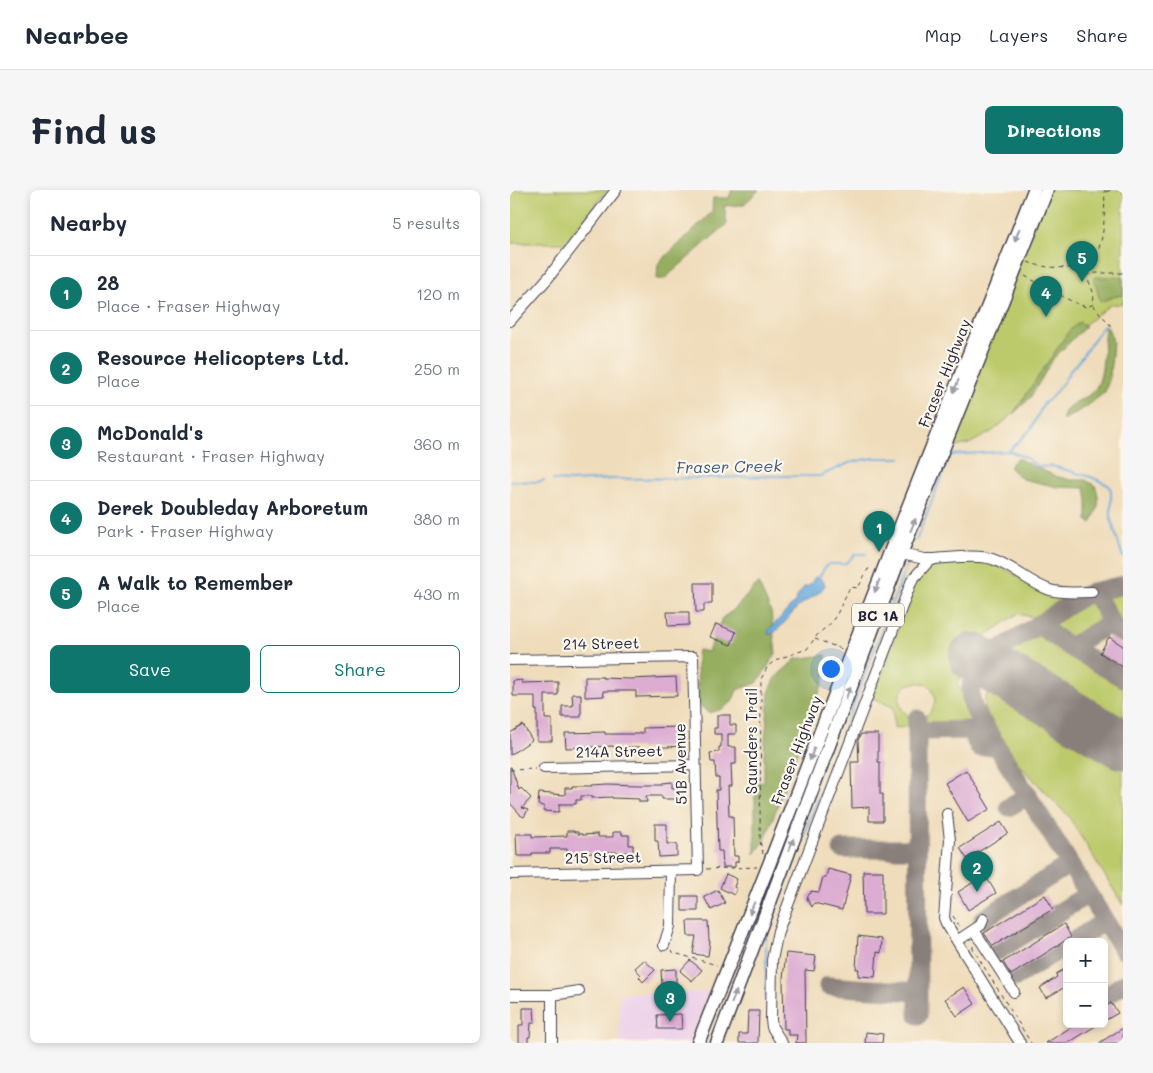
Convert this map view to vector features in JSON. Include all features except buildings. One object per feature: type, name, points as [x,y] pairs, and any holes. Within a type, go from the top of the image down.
[{"type":"main road","name":"Fraser Highway","points":[[698,1043],[1034,190]]},
{"type":"main road","name":"Fraser Highway","points":[[717,1043],[901,554],[1047,190]]},
{"type":"street","points":[[510,321],[548,278],[616,190]]},
{"type":"street","points":[[901,554],[925,559],[990,558],[1052,590],[1059,592],[1092,592]]},
{"type":"street","points":[[782,1043],[772,1027],[771,1020],[772,960],[778,931],[912,580],[928,562],[935,559]]},
{"type":"street","name":"214 Street","points":[[510,660],[693,657]]},
{"type":"street","name":"51B Avenue","points":[[693,657],[698,870]]},
{"type":"street","name":"214A Street","points":[[544,768],[695,765]]},
{"type":"street","points":[[947,814],[950,840],[944,918],[946,923],[961,938],[1020,1043]]},
{"type":"street","name":"215 Street","points":[[510,874],[698,870]]},
{"type":"street","points":[[664,945],[670,926],[671,871]]},
{"type":"street","points":[[961,938],[982,925],[983,919]]},
{"type":"street","points":[[974,930],[1014,992]]},
{"type":"street","points":[[510,995],[552,995],[579,991]]},
{"type":"street","points":[[552,995],[552,1043]]},
{"type":"path","points":[[1092,305],[1094,303],[1094,295],[1084,267],[1094,256],[1100,243],[1105,191],[1112,190]]},
{"type":"path","points":[[1020,258],[1033,264],[1066,268],[1084,267]]},
{"type":"path","points":[[1086,275],[1123,273]]},
{"type":"path","points":[[1025,276],[1073,302],[1086,307],[1092,305]]},
{"type":"path","points":[[1092,305],[1112,327]]},
{"type":"path","name":"Saunders Trail","points":[[766,856],[763,854],[760,842],[761,679],[768,666],[778,659],[807,649],[818,634],[834,619],[850,587],[858,588],[868,569],[876,570]]},
{"type":"path","points":[[814,639],[845,650]]},
{"type":"path","points":[[510,770],[544,768]]},
{"type":"path","points":[[698,870],[758,867]]},
{"type":"path","points":[[953,915],[961,938],[974,945],[973,948],[1032,1043]]},
{"type":"path","points":[[664,945],[674,953],[723,966]]},
{"type":"shaded area","points":[[709,992],[689,1043],[620,1043],[619,993]]},
{"type":"green space","points":[[510,190],[607,190],[565,243],[510,243]]},
{"type":"green space","points":[[732,190],[759,190],[743,205],[724,206],[727,224],[664,279],[657,279],[658,264],[712,212],[713,198],[729,198]]},
{"type":"green space","points":[[1047,190],[1123,190],[1123,304],[1111,304],[1079,329],[1057,350],[1017,410],[993,431],[969,444],[946,449]]},
{"type":"green space","points":[[1094,277],[1123,277],[1123,295],[1100,302]]},
{"type":"green space","points":[[1079,322],[1086,326],[1053,359],[1030,398],[1013,414],[1069,331]]},
{"type":"green space","points":[[1105,326],[1108,328],[1113,341],[1110,377],[1105,392],[1086,407],[1063,420],[1067,409],[1092,393],[1099,382]]},
{"type":"green space","points":[[1017,458],[1055,476],[1071,480],[1085,480],[1095,485],[1098,504],[1091,523],[1087,520],[1085,488],[1058,487],[1022,479],[1009,467]]},
{"type":"green space","points":[[981,558],[1034,584],[1075,595],[1040,618],[1017,614],[983,638],[957,684],[977,721],[973,726],[922,725],[921,718],[928,714],[935,703],[934,696],[928,686],[922,683],[915,683],[903,689],[899,699],[903,711],[914,718],[914,727],[894,728],[893,707],[872,698],[916,581],[928,567],[940,561]]},
{"type":"green space","points":[[758,583],[771,612],[776,654],[757,683],[737,690],[732,702],[722,709],[709,713],[698,704],[698,650],[708,652],[722,618],[735,609]]},
{"type":"green space","points":[[1123,590],[1123,623],[1113,618],[1105,594]]},
{"type":"green space","points":[[1088,598],[1097,604],[1102,613],[1100,622],[1071,640],[1047,627],[1046,623]]},
{"type":"green space","points":[[1039,631],[1123,682],[1123,731],[1014,666],[1010,653],[1014,647]]},
{"type":"green space","points":[[826,655],[825,677],[765,840],[755,854],[755,783],[764,782],[764,755],[769,693],[776,677],[796,659]]},
{"type":"green space","points":[[1001,687],[1123,759],[1123,905],[1069,817],[1011,756],[985,713],[985,699],[990,689]]},
{"type":"water","points":[[815,577],[820,578],[824,582],[825,585],[822,589],[794,611],[780,627],[769,635],[769,630],[795,602],[804,587],[810,585]]},
{"type":"waterway","name":"Fraser Creek","points":[[916,541],[950,455],[1009,451],[1031,429],[1044,403],[1050,399],[1064,381],[1104,325]]},
{"type":"waterway","points":[[1009,451],[1025,457],[1039,467],[1052,466],[1091,477],[1108,485],[1111,490],[1111,520],[1123,557]]},
{"type":"waterway","name":"Fraser Creek","points":[[553,480],[820,476],[849,463],[862,460],[901,458]]},
{"type":"waterway","name":"Fraser Creek","points":[[510,481],[537,482],[545,480]]},
{"type":"waterway","points":[[818,579],[829,564],[845,564],[856,554],[866,554]]},
{"type":"waterway","points":[[766,1001],[766,934],[907,564]]},
{"type":"taxiway","points":[[1000,672],[994,663],[995,654],[999,650],[1081,597],[1093,592],[1123,585]]},
{"type":"taxiway","points":[[1092,592],[1099,600],[1115,629],[1123,634]]},
{"type":"taxiway","points":[[1070,647],[1111,623]]},
{"type":"taxiway","points":[[1038,625],[1070,647],[1123,678]]},
{"type":"taxiway","points":[[1000,672],[984,670],[975,677],[970,693],[974,709],[1123,950]]},
{"type":"taxiway","points":[[917,719],[918,1015]]},
{"type":"taxiway","points":[[917,736],[919,731],[970,730],[979,747],[997,745]]},
{"type":"taxiway","points":[[1009,807],[1028,795]]},
{"type":"taxiway","points":[[842,849],[917,849]]},
{"type":"taxiway","points":[[983,919],[1070,864]]},
{"type":"taxiway","points":[[998,951],[1088,894]]},
{"type":"taxiway","points":[[1078,938],[1105,921]]},
{"type":"taxiway","points":[[1014,978],[1063,947]]},
{"type":"taxiway","points":[[1108,994],[1123,984]]},
{"type":"taxiway","points":[[828,986],[918,992]]},
{"type":"runway","points":[[973,657],[1123,745]]},
{"type":"place","name":"A Walk to Remember","points":[[1082,282]]},
{"type":"place","name":"Derek Doubleday Arboretum","points":[[1046,317]]},
{"type":"place","name":"28","points":[[879,552]]},
{"type":"place","name":"Resource Helicopters Ltd.","points":[[977,892]]},
{"type":"place","name":"McDonald's","points":[[670,1022]]}]
